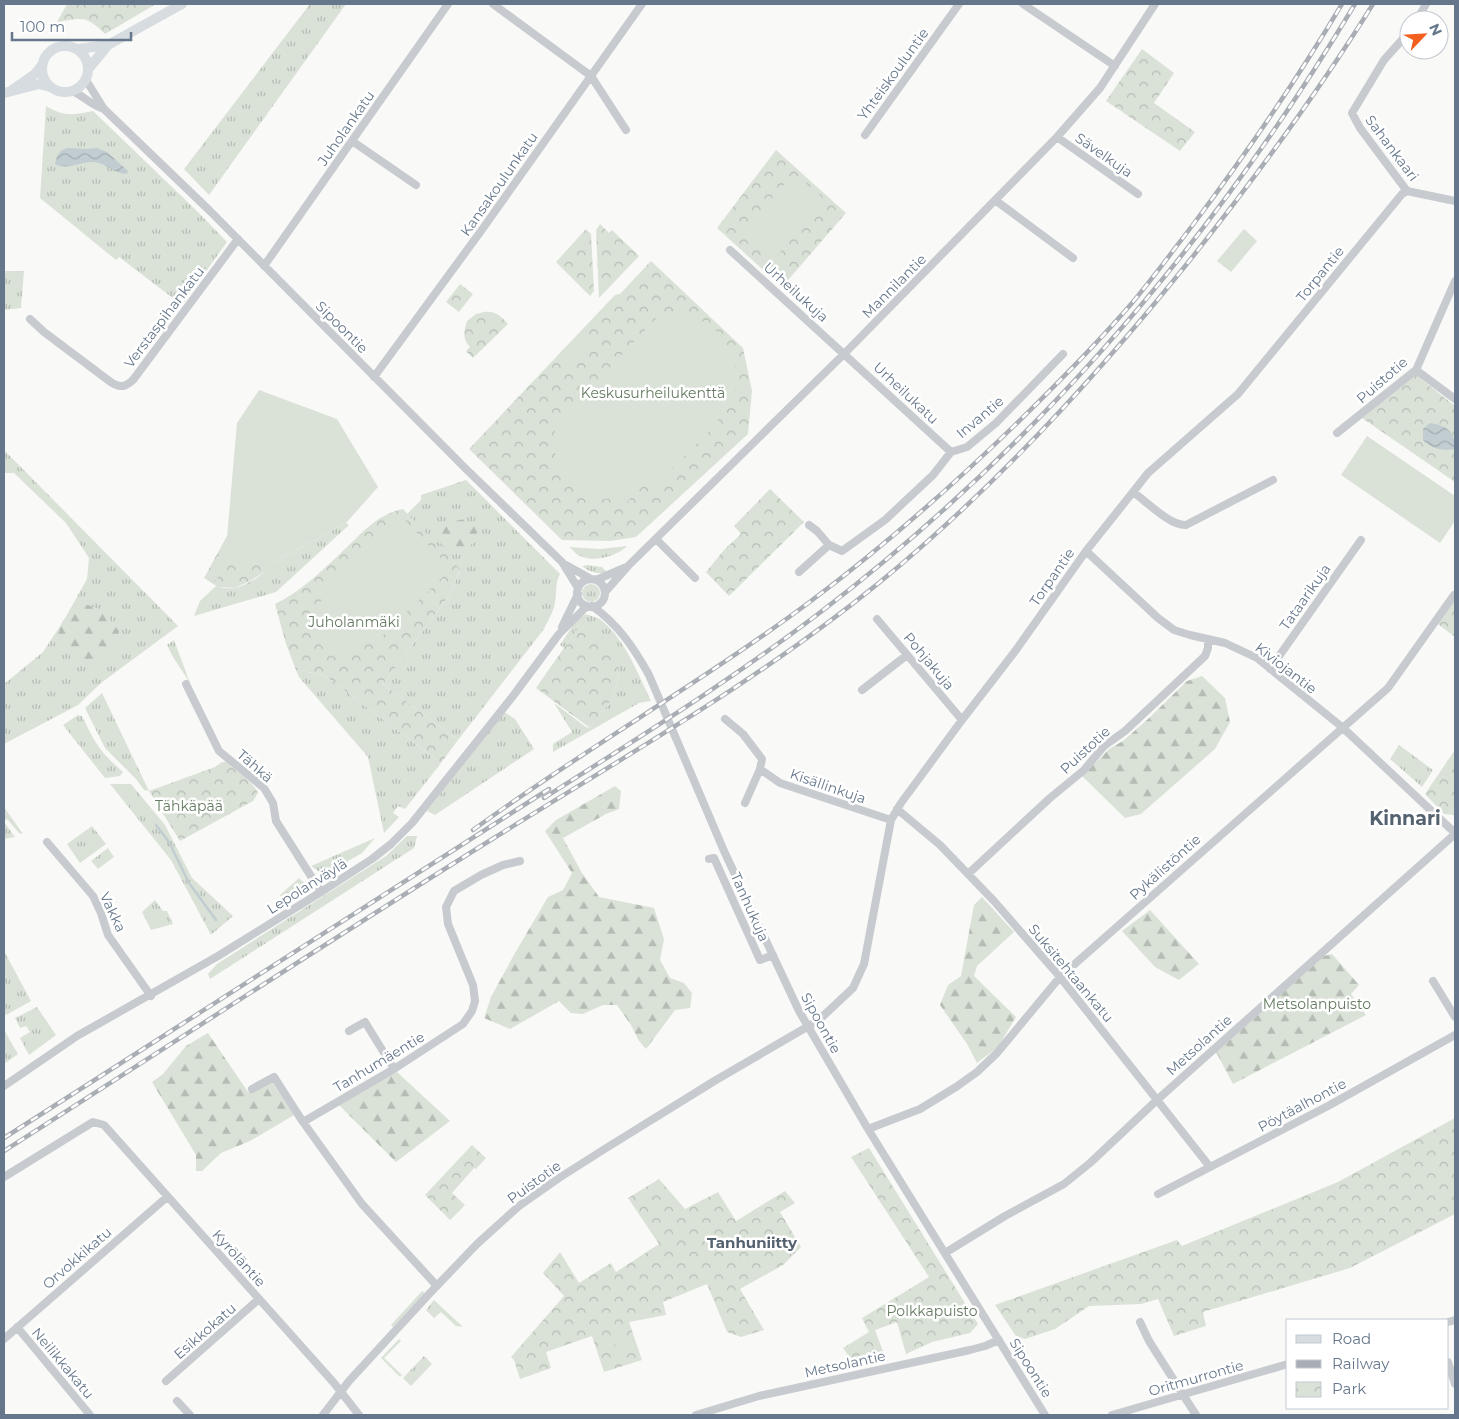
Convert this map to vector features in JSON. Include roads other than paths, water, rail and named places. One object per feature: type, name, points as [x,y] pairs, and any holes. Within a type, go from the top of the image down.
[{"type":"main road","points":[[50,87],[42,73],[44,58],[49,51],[64,45],[78,49],[108,45],[182,4]]},
{"type":"main road","points":[[89,68],[108,45]]},
{"type":"main road","points":[[7,92],[24,90],[39,84],[57,91],[72,91],[79,88],[86,80],[89,68],[88,60],[78,49]]},
{"type":"main road","points":[[7,92],[35,74],[42,65]]},
{"type":"street","name":"Juholankatu","points":[[264,266],[448,4]]},
{"type":"street","points":[[493,4],[591,76],[626,130]]},
{"type":"street","name":"Kansakoulunkatu","points":[[374,377],[642,4]]},
{"type":"street","name":"Yhteiskouluntie","points":[[864,135],[958,4]]},
{"type":"street","points":[[1023,4],[1115,66]]},
{"type":"street","name":"Mannilantie","points":[[605,595],[628,566],[845,353],[1057,137],[1093,98],[1155,4]]},
{"type":"street","name":"Sahankaari","points":[[1399,44],[1382,64],[1352,114],[1360,128],[1407,191],[1455,201]]},
{"type":"street","name":"Sipoontie","points":[[86,80],[104,109],[238,239],[466,469],[562,562],[593,580]]},
{"type":"street","name":"Sipoontie","points":[[72,91],[80,94],[99,108],[104,109]]},
{"type":"street","name":"Sävelkuja","points":[[1057,137],[1138,194]]},
{"type":"street","points":[[352,141],[416,185]]},
{"type":"street","name":"Torpantie","points":[[808,1026],[819,1020],[853,988],[864,964],[891,820],[897,808],[1016,650],[1086,551],[1133,492],[1148,474],[1238,394],[1402,194],[1407,191]]},
{"type":"street","points":[[995,200],[1073,258]]},
{"type":"street","name":"Verstaspihankatu","points":[[30,319],[44,332],[112,383],[118,386],[127,385],[238,239]]},
{"type":"street","name":"Urheilukuja","points":[[730,250],[845,353]]},
{"type":"street","name":"Puistotie","points":[[1337,434],[1416,370],[1455,280]]},
{"type":"street","name":"Urheilukatu","points":[[845,353],[951,452]]},
{"type":"street","name":"Invantie","points":[[829,545],[842,551],[885,520],[932,476],[951,452],[967,447],[996,423],[1063,354]]},
{"type":"street","points":[[1416,370],[1455,399]]},
{"type":"street","points":[[1133,492],[1170,520],[1180,525],[1186,525],[1273,480]]},
{"type":"street","points":[[799,572],[829,545],[818,531],[809,525]]},
{"type":"street","points":[[656,540],[695,578]]},
{"type":"street","name":"Tataarikuja","points":[[1270,669],[1361,540]]},
{"type":"street","name":"Kiviojantie","points":[[1086,551],[1158,618],[1174,630],[1225,643],[1257,658],[1342,727],[1455,833]]},
{"type":"street","name":"Sipoontie","points":[[562,562],[578,591]]},
{"type":"street","name":"Mannilantie","points":[[593,580],[628,566]]},
{"type":"street","points":[[586,580],[593,580],[604,587],[605,595],[597,605],[589,606],[582,603],[578,591],[586,580]]},
{"type":"street","name":"Lepolanväylä","points":[[559,634],[578,591]]},
{"type":"street","name":"Pykälistöntie","points":[[868,1129],[920,1108],[956,1087],[977,1072],[998,1053],[1060,977],[1388,688],[1454,594]]},
{"type":"street","name":"Sipoontie","points":[[605,595],[613,623]]},
{"type":"street","name":"Sipoontie","points":[[589,606],[613,623],[634,648],[649,675],[724,851],[808,1026],[868,1129],[1045,1415]]},
{"type":"street","name":"Lepolanväylä","points":[[4,1086],[78,1036],[218,956],[372,859],[412,823],[513,696],[559,634],[589,606]]},
{"type":"street","name":"Pohjakuja","points":[[877,618],[962,720]]},
{"type":"street","name":"Puistotie","points":[[968,874],[1050,798],[1084,770],[1104,746],[1140,717],[1205,656],[1208,648],[1208,639]]},
{"type":"street","points":[[862,690],[907,655]]},
{"type":"street","name":"Tähkä","points":[[186,684],[219,751],[264,788],[273,803],[276,821],[321,892]]},
{"type":"street","points":[[725,719],[744,734],[762,759],[760,769],[745,803]]},
{"type":"street","name":"Kisällinkuja","points":[[760,769],[780,782],[891,820]]},
{"type":"street","name":"Suksitehtaankatu","points":[[897,808],[940,845],[968,874],[1060,977],[1210,1167]]},
{"type":"street","name":"Metsolantie","points":[[944,1253],[1005,1216],[1064,1184],[1090,1163],[1157,1100],[1455,833]]},
{"type":"street","name":"Vakka","points":[[47,842],[93,896],[101,912],[108,935],[150,996]]},
{"type":"street","name":"Tanhukuja","points":[[709,859],[714,858],[760,960],[773,955]]},
{"type":"street","name":"Tanhumäentie","points":[[303,1122],[394,1069],[463,1024],[472,1011],[475,1001],[473,985],[448,924],[446,906],[454,891],[503,865],[520,861]]},
{"type":"street","points":[[1433,981],[1455,1017]]},
{"type":"street","points":[[349,1031],[365,1022],[394,1069]]},
{"type":"street","name":"Puistotie","points":[[323,1415],[340,1393],[437,1286],[497,1225],[524,1203],[559,1178],[716,1080],[808,1026]]},
{"type":"street","name":"Pöytäalhontie","points":[[1158,1194],[1328,1106],[1455,1035]]},
{"type":"street","points":[[252,1089],[274,1077],[303,1122],[362,1204],[437,1286]]},
{"type":"street","name":"Kyröläntie","points":[[4,1177],[92,1122],[104,1125],[334,1383],[358,1415]]},
{"type":"street","name":"Orvokkikatu","points":[[4,1339],[167,1196]]},
{"type":"street","name":"Esikkokatu","points":[[166,1381],[260,1299]]},
{"type":"street","points":[[1140,1322],[1149,1341],[1196,1415]]},
{"type":"street","name":"Neilikkakatu","points":[[17,1327],[90,1415]]},
{"type":"street","name":"Metsolantie","points":[[696,1415],[759,1396],[970,1350],[999,1340]]},
{"type":"street","name":"Oritmurrontie","points":[[1112,1415],[1286,1365]]},
{"type":"street","points":[[1449,1365],[1455,1384]]},
{"type":"street","points":[[177,1401],[190,1415]]},
{"type":"water","points":[[68,148],[97,148],[107,152],[128,171],[127,174],[94,162],[69,166],[55,164],[59,153]]},
{"type":"water","points":[[1430,423],[1449,430],[1455,443],[1455,449],[1438,449],[1423,440],[1423,429]]},
{"type":"waterway","points":[[156,825],[169,842],[189,883],[216,920]]},
{"type":"railway","points":[[473,830],[557,772],[728,660],[811,601],[890,538],[990,449],[1045,396],[1132,303],[1232,172],[1289,89],[1342,4]]},
{"type":"railway","points":[[544,798],[685,708],[822,611],[902,547],[977,479],[1049,408],[1117,333],[1182,255],[1243,174],[1301,91],[1355,4]]},
{"type":"railway","points":[[4,1151],[432,877],[691,716],[787,652],[880,582],[965,507],[1006,467],[1046,427],[1122,342],[1194,255],[1265,163],[1310,100],[1373,4]]},
{"type":"railway","points":[[4,1138],[549,789]]},
{"type":"district","name":"Kinnari","points":[[1405,818]]},
{"type":"district","name":"Tanhuniitty","points":[[752,1243]]},
{"type":"park label","name":"Keskusurheilukenttä","points":[[653,393]]},
{"type":"park label","name":"Juholanmäki","points":[[354,622]]},
{"type":"park label","name":"Tähkäpää","points":[[189,806]]},
{"type":"park label","name":"Metsolanpuisto","points":[[1317,1004]]},
{"type":"park label","name":"Polkkapuisto","points":[[932,1311]]}]
